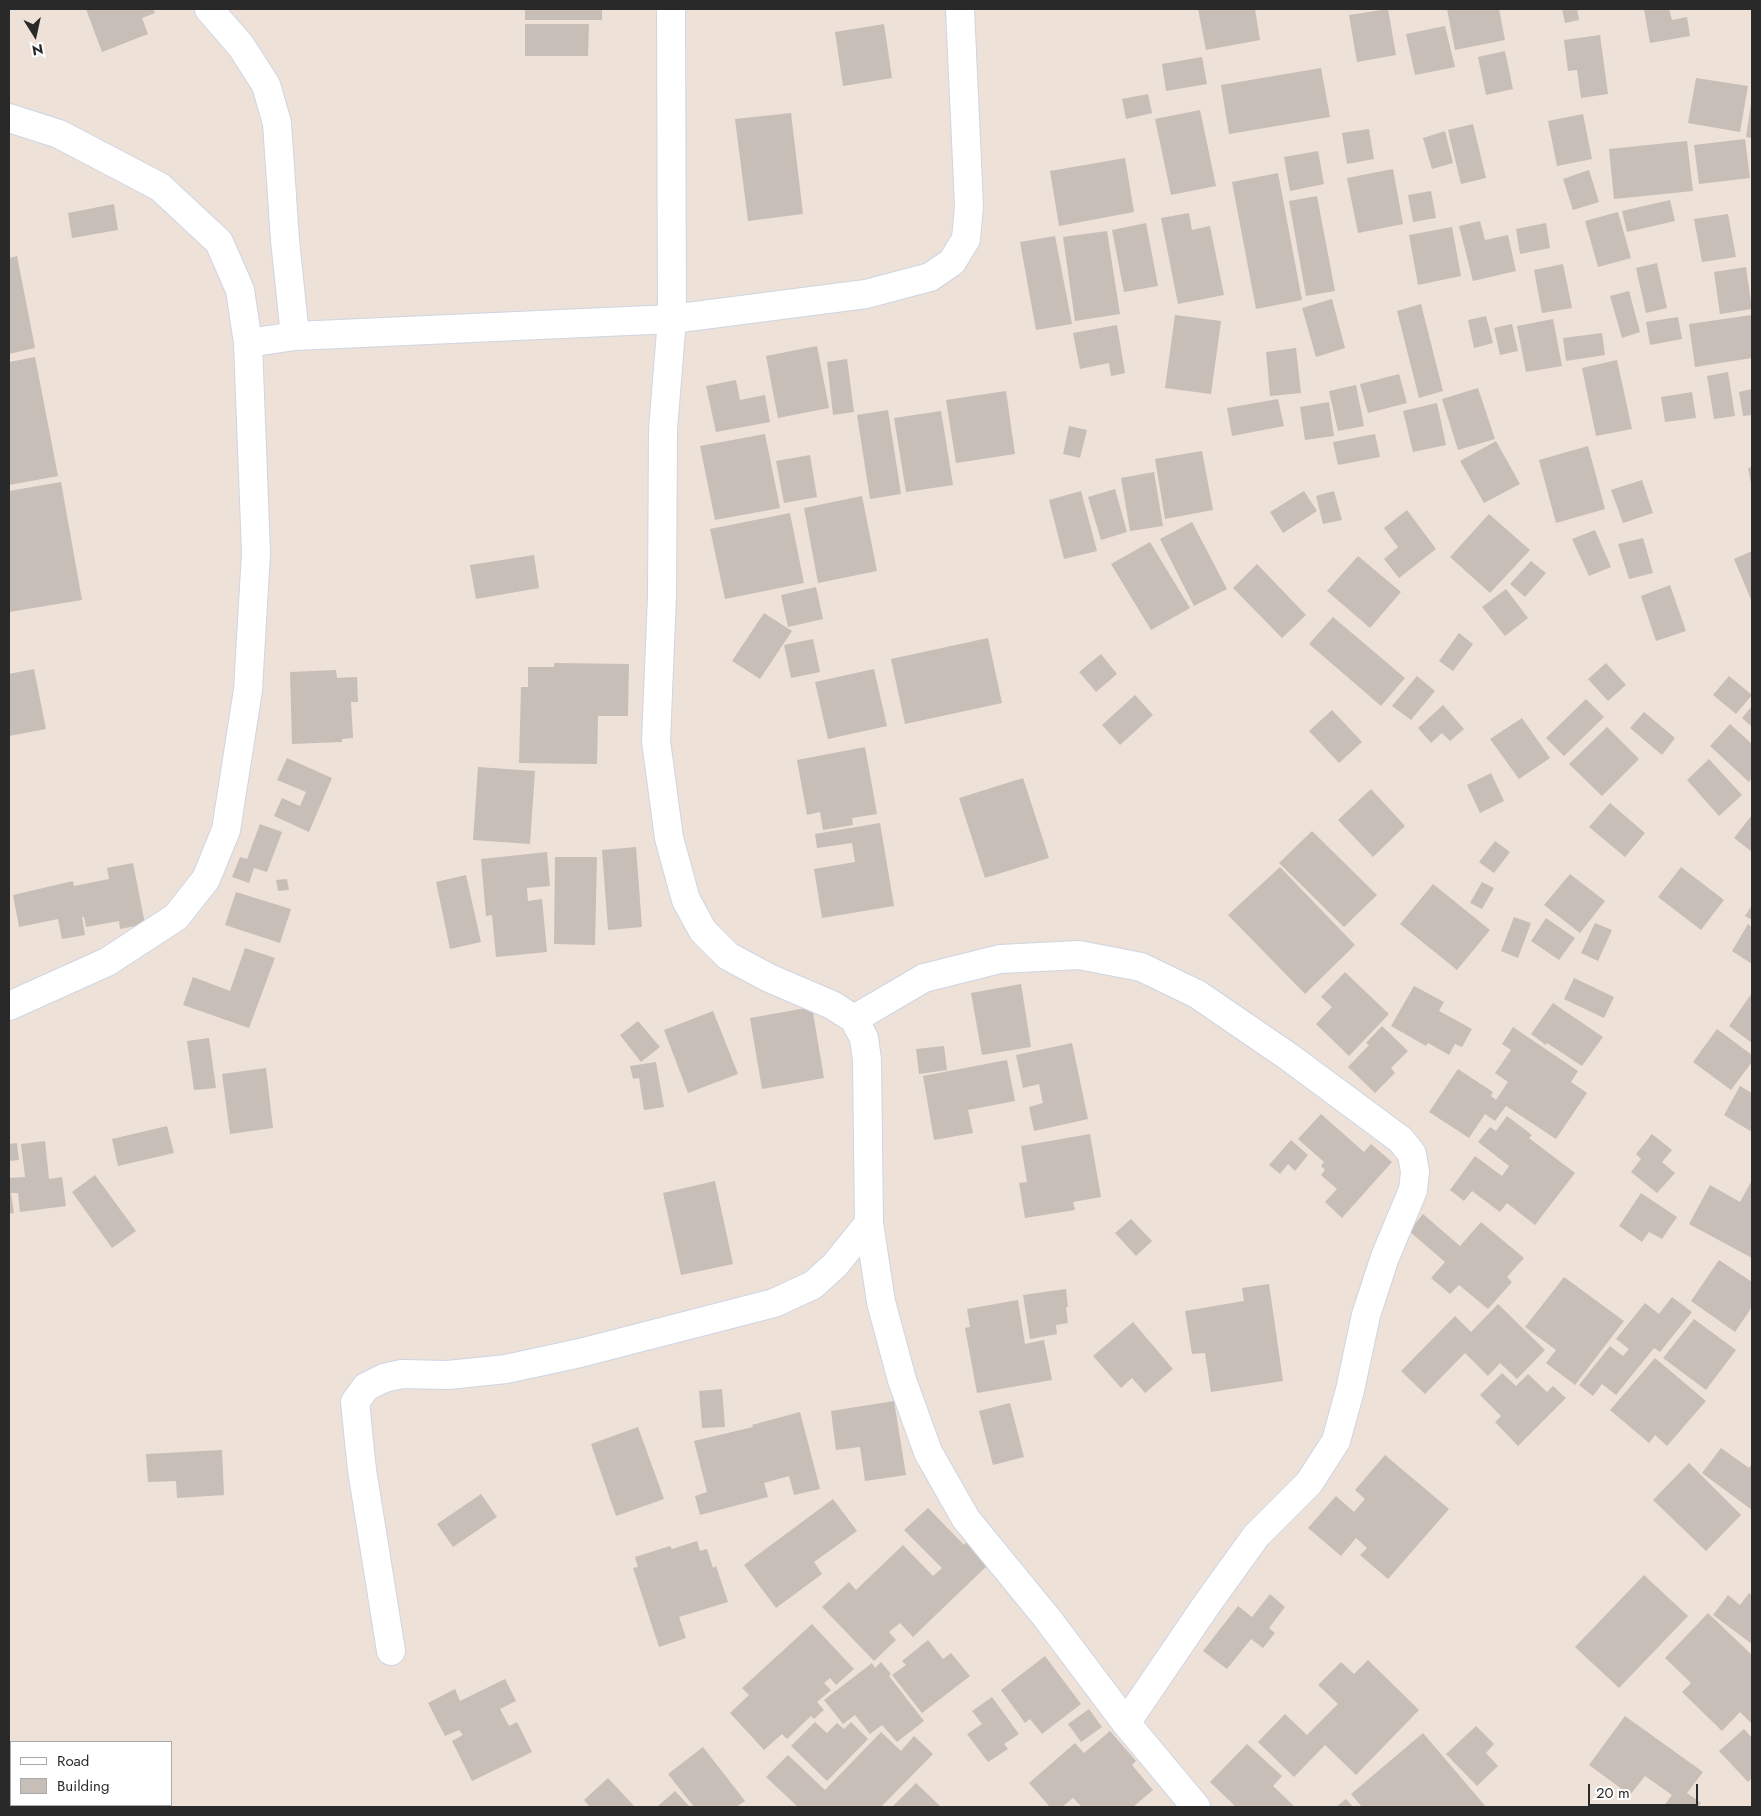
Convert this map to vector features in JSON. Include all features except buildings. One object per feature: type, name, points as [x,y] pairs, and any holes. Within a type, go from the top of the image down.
[{"type":"street","points":[[210,9],[241,46],[266,85],[277,123],[285,240],[295,336]]},
{"type":"street","points":[[671,9],[672,319],[663,430],[662,596],[656,741],[668,838],[686,900],[703,931],[728,956],[769,978],[832,1005],[854,1019],[864,1038],[867,1060],[869,1223],[881,1302],[902,1380],[928,1452],[966,1519],[1046,1618],[1126,1723],[1196,1807]]},
{"type":"street","points":[[248,343],[295,336],[672,319],[866,294],[930,277],[952,262],[966,239],[969,206],[960,9]]},
{"type":"street","points":[[9,118],[59,134],[160,187],[219,242],[240,290],[248,343],[256,553],[248,690],[226,830],[206,879],[176,917],[107,962],[9,1006]]},
{"type":"street","points":[[854,1019],[924,978],[1000,959],[1078,955],[1140,967],[1197,994],[1289,1057],[1401,1140],[1412,1154],[1415,1172],[1413,1190],[1385,1257],[1366,1315],[1350,1390],[1336,1441],[1310,1483],[1256,1536],[1206,1604],[1126,1723]]},
{"type":"street","points":[[390,1651],[361,1460],[355,1402],[366,1387],[384,1378],[402,1374],[448,1376],[515,1367],[580,1353],[774,1302],[813,1285],[835,1265],[869,1223]]}]
